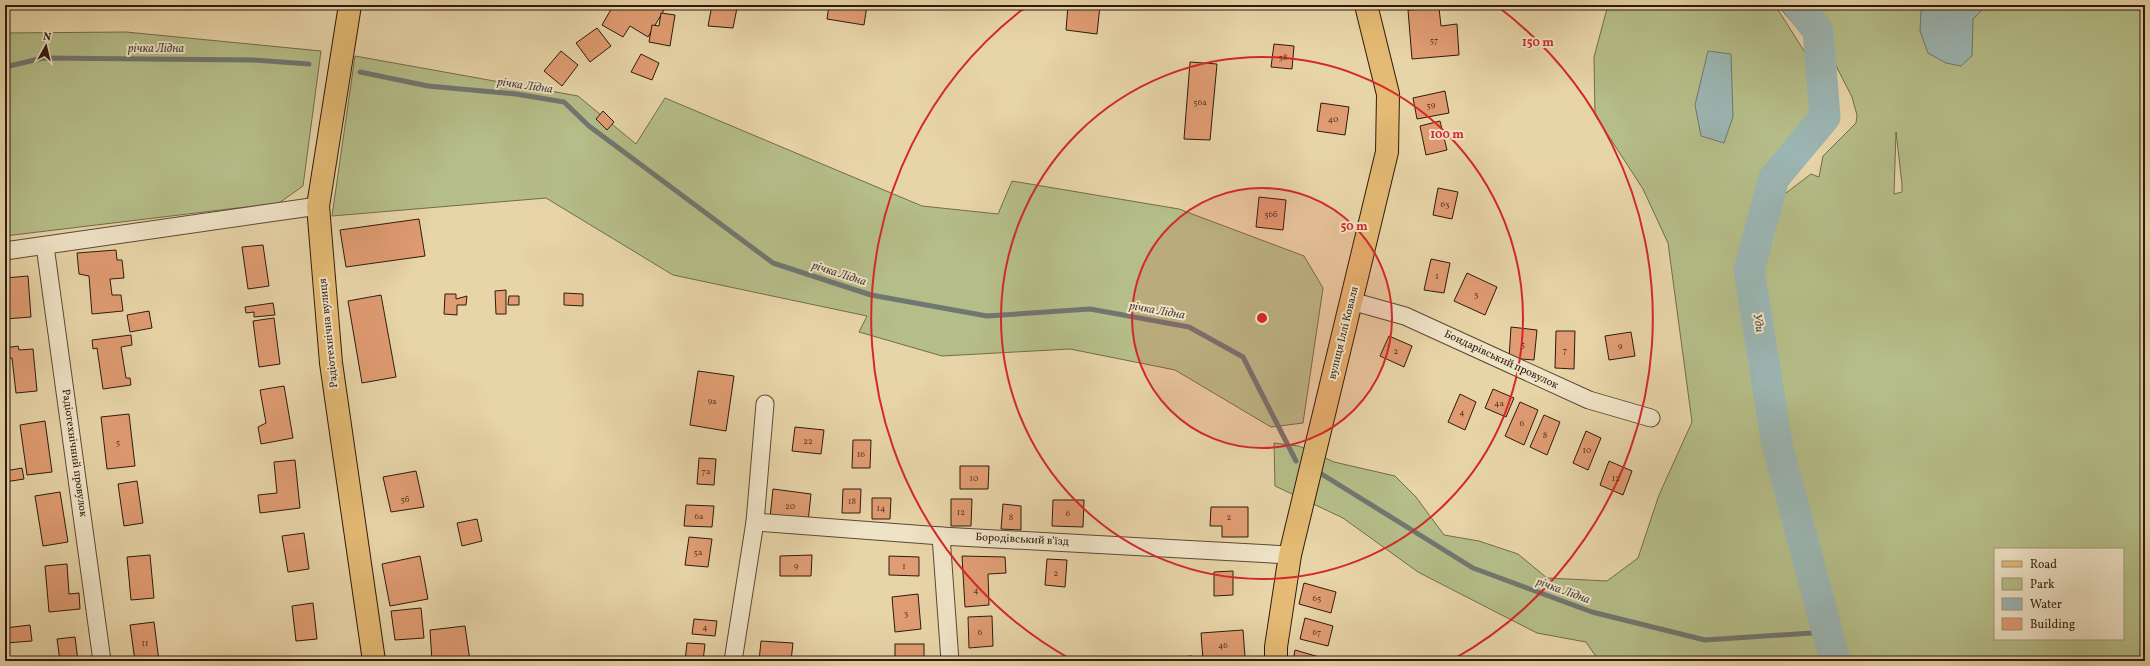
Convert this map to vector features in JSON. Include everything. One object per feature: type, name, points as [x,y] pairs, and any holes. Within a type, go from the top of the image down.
[{"type":"main road","name":"Радіотехнічна вулиця","points":[[350,5],[318,206],[331,363],[374,661]]},
{"type":"main road","name":"вулиця Іллі Коваля","points":[[1276,661],[1276,647],[1290,555],[1387,152],[1388,94],[1366,5]]},
{"type":"street","points":[[5,251],[318,206]]},
{"type":"street","name":"Радіотехнічний провулок","points":[[45,246],[102,661]]},
{"type":"street","name":"Бондарівський провулок","points":[[1351,301],[1405,316],[1589,400],[1651,418]]},
{"type":"street","points":[[733,661],[755,522],[765,404]]},
{"type":"street","name":"Бородівський в’їзд","points":[[755,522],[941,536],[1290,555]]},
{"type":"street","points":[[941,536],[950,661]]},
{"type":"green space","points":[[1608,5],[1775,5],[1806,54],[1812,121],[1774,178],[1745,285],[1783,490],[1827,661],[1599,661],[1586,642],[1537,633],[1418,572],[1343,518],[1275,486],[1274,443],[1299,446],[1334,462],[1395,476],[1416,497],[1444,535],[1479,541],[1518,554],[1547,578],[1607,581],[1638,558],[1659,495],[1692,422],[1668,243],[1643,189],[1595,115],[1594,57]]},
{"type":"green space","points":[[1777,5],[1802,5],[1799,30]]},
{"type":"green space","points":[[1813,5],[2145,5],[2145,661],[1841,661],[1787,451],[1760,282],[1762,257],[1782,196],[1811,174],[1819,177],[1823,156],[1856,123],[1857,115],[1852,97],[1829,52]],"holes":[[[1896,132],[1902,192],[1894,194]]]},
{"type":"green space","points":[[126,32],[321,51],[303,186],[279,203],[5,236],[5,33]]},
{"type":"green space","points":[[355,56],[578,96],[636,144],[665,98],[922,206],[998,214],[1012,181],[1179,209],[1304,256],[1323,288],[1303,423],[1271,427],[1175,370],[1070,349],[942,356],[859,332],[867,316],[673,275],[546,198],[332,216]]},
{"type":"water","points":[[1928,5],[1987,5],[1973,19],[1972,56],[1961,66],[1946,63],[1928,53],[1920,31],[1921,11]]},
{"type":"water","points":[[1708,51],[1731,54],[1733,117],[1724,143],[1701,136],[1695,105]]},
{"type":"building","points":[[620,5],[654,5],[664,10],[648,37],[630,26],[623,37],[602,25],[613,6],[619,7]]},
{"type":"building","points":[[712,5],[737,8],[733,28],[708,26]]},
{"type":"building","points":[[829,5],[867,5],[864,25],[827,19]]},
{"type":"building","points":[[1010,5],[1025,5],[1024,10],[1010,8]]},
{"type":"building","points":[[1068,5],[1100,5],[1097,34],[1066,30]]},
{"type":"building","points":[[1439,8],[1441,26],[1457,24],[1459,55],[1412,59],[1408,10]]},
{"type":"building","points":[[661,13],[675,15],[670,46],[649,42],[652,25],[659,26]]},
{"type":"building","points":[[597,28],[611,46],[590,62],[576,43]]},
{"type":"building","points":[[1274,44],[1294,46],[1292,69],[1271,67]]},
{"type":"building","points":[[561,51],[578,65],[562,86],[544,71]]},
{"type":"building","points":[[641,54],[659,63],[652,80],[631,72]]},
{"type":"building","points":[[1190,62],[1217,64],[1210,140],[1184,139]]},
{"type":"building","points":[[1445,91],[1449,113],[1417,119],[1413,98]]},
{"type":"building","points":[[1321,103],[1349,107],[1345,135],[1317,131]]},
{"type":"building","points":[[603,111],[614,122],[607,130],[596,119]]},
{"type":"building","points":[[1440,121],[1447,150],[1426,155],[1420,126]]},
{"type":"building","points":[[1438,188],[1458,192],[1452,219],[1433,215]]},
{"type":"building","points":[[1259,197],[1286,200],[1283,230],[1256,227]]},
{"type":"building","points":[[419,219],[425,256],[346,267],[340,230]]},
{"type":"building","points":[[263,245],[269,286],[248,289],[242,247]]},
{"type":"building","points":[[116,250],[117,260],[122,260],[124,278],[110,279],[112,295],[121,295],[123,311],[92,314],[89,276],[79,274],[77,253]]},
{"type":"building","points":[[1431,259],[1450,263],[1444,293],[1424,290]]},
{"type":"building","points":[[1467,273],[1497,287],[1485,315],[1454,301]]},
{"type":"building","points":[[28,276],[31,317],[5,319],[5,278]]},
{"type":"building","points":[[506,290],[506,314],[496,314],[495,291]]},
{"type":"building","points":[[564,293],[583,294],[583,306],[564,305]]},
{"type":"building","points":[[445,294],[456,294],[456,299],[467,296],[466,305],[457,305],[457,315],[444,314]]},
{"type":"building","points":[[381,295],[396,377],[362,383],[348,301]]},
{"type":"building","points":[[509,296],[519,296],[519,305],[508,305]]},
{"type":"building","points":[[273,303],[275,315],[254,317],[254,312],[246,313],[245,307]]},
{"type":"building","points":[[149,311],[152,328],[130,332],[127,315]]},
{"type":"building","points":[[274,318],[280,364],[259,367],[253,321]]},
{"type":"building","points":[[1511,327],[1537,330],[1534,360],[1509,358]]},
{"type":"building","points":[[1556,331],[1575,331],[1574,369],[1555,368]]},
{"type":"building","points":[[1631,332],[1635,356],[1609,360],[1605,336]]},
{"type":"building","points":[[131,335],[132,345],[121,347],[126,378],[130,378],[131,385],[103,389],[97,348],[93,349],[92,340]]},
{"type":"building","points":[[1389,336],[1412,346],[1404,367],[1380,356]]},
{"type":"building","points":[[18,346],[19,350],[33,349],[37,391],[16,393],[12,358],[5,359],[5,348]]},
{"type":"building","points":[[698,371],[734,376],[726,431],[690,425]]},
{"type":"building","points":[[284,386],[293,438],[261,444],[258,427],[266,423],[260,390]]},
{"type":"building","points":[[1493,389],[1514,398],[1506,417],[1485,408]]},
{"type":"building","points":[[1460,394],[1476,402],[1465,430],[1448,422]]},
{"type":"building","points":[[1520,402],[1538,410],[1524,445],[1505,436]]},
{"type":"building","points":[[129,414],[135,466],[107,469],[101,417]]},
{"type":"building","points":[[1544,415],[1560,422],[1547,455],[1530,447]]},
{"type":"building","points":[[45,421],[52,472],[27,475],[20,425]]},
{"type":"building","points":[[795,427],[824,430],[821,454],[792,451]]},
{"type":"building","points":[[1586,431],[1601,438],[1588,470],[1573,463]]},
{"type":"building","points":[[853,440],[871,440],[870,468],[852,468]]},
{"type":"building","points":[[699,458],[716,459],[714,485],[697,484]]},
{"type":"building","points":[[295,460],[300,508],[260,513],[258,495],[277,493],[274,462]]},
{"type":"building","points":[[1609,461],[1632,471],[1623,495],[1600,485]]},
{"type":"building","points":[[960,466],[989,466],[988,489],[960,489]]},
{"type":"building","points":[[22,468],[24,479],[5,482],[5,471]]},
{"type":"building","points":[[416,471],[424,507],[391,512],[383,477]]},
{"type":"building","points":[[137,481],[143,523],[124,526],[118,484]]},
{"type":"building","points":[[773,489],[811,494],[808,522],[770,518]]},
{"type":"building","points":[[843,489],[861,489],[860,513],[842,513]]},
{"type":"building","points":[[60,492],[68,542],[43,546],[35,496]]},
{"type":"building","points":[[872,498],[891,498],[890,519],[872,519]]},
{"type":"building","points":[[951,499],[972,499],[971,526],[951,526]]},
{"type":"building","points":[[1053,500],[1084,500],[1083,527],[1052,526]]},
{"type":"building","points":[[1003,504],[1021,506],[1021,530],[1001,529]]},
{"type":"building","points":[[686,505],[714,506],[712,527],[684,526]]},
{"type":"building","points":[[1211,507],[1248,507],[1248,537],[1222,537],[1222,526],[1210,526]]},
{"type":"building","points":[[477,519],[482,541],[462,546],[457,523]]},
{"type":"building","points":[[304,533],[309,569],[288,572],[282,536]]},
{"type":"building","points":[[689,537],[712,539],[708,567],[685,565]]},
{"type":"building","points":[[150,555],[154,598],[131,600],[127,557]]},
{"type":"building","points":[[812,555],[811,576],[780,576],[780,556]]},
{"type":"building","points":[[420,556],[428,599],[390,606],[382,564]]},
{"type":"building","points":[[889,556],[919,557],[919,576],[889,575]]},
{"type":"building","points":[[962,556],[1005,557],[1006,573],[988,574],[989,605],[965,607]]},
{"type":"building","points":[[1047,559],[1067,560],[1065,587],[1045,585]]},
{"type":"building","points":[[67,564],[69,594],[79,593],[80,609],[49,612],[45,566]]},
{"type":"building","points":[[1233,571],[1233,595],[1214,596],[1214,572]]},
{"type":"building","points":[[1304,583],[1336,592],[1331,613],[1299,604]]},
{"type":"building","points":[[918,594],[921,629],[895,632],[892,597]]},
{"type":"building","points":[[313,603],[317,639],[296,641],[292,606]]},
{"type":"building","points":[[421,608],[424,638],[395,640],[391,611]]},
{"type":"building","points":[[992,616],[993,646],[969,648],[968,617]]},
{"type":"building","points":[[1305,618],[1333,626],[1328,646],[1300,639]]},
{"type":"building","points":[[694,619],[717,621],[715,636],[692,634]]},
{"type":"building","points":[[154,622],[159,661],[135,661],[130,625]]},
{"type":"building","points":[[30,625],[32,641],[6,643],[5,628]]},
{"type":"building","points":[[465,626],[470,661],[432,661],[430,630]]},
{"type":"building","points":[[1243,630],[1245,657],[1203,660],[1201,633]]},
{"type":"building","points":[[75,637],[78,661],[60,661],[57,639]]},
{"type":"building","points":[[761,641],[793,643],[791,661],[759,661]]},
{"type":"building","points":[[687,643],[705,644],[703,661],[685,661]]},
{"type":"building","points":[[895,644],[924,644],[924,661],[895,661]]},
{"type":"building","points":[[1295,650],[1319,657],[1318,661],[1293,661]]},
{"type":"building","points":[[1192,656],[1193,661],[1167,661],[1167,658]]},
{"type":"waterway","name":"Уди","points":[[1798,5],[1818,31],[1825,117],[1774,178],[1749,270],[1777,444],[1835,661]]},
{"type":"waterway","name":"річка Лідна","points":[[5,67],[43,58],[253,60],[309,64]]},
{"type":"waterway","name":"річка Лідна","points":[[360,72],[428,86],[516,94],[564,102],[589,126],[773,263],[871,295],[987,316],[1090,309],[1189,327],[1243,357],[1296,461]]},
{"type":"waterway","name":"річка Лідна","points":[[1320,473],[1473,568],[1592,612],[1705,640],[1827,632]]}]
